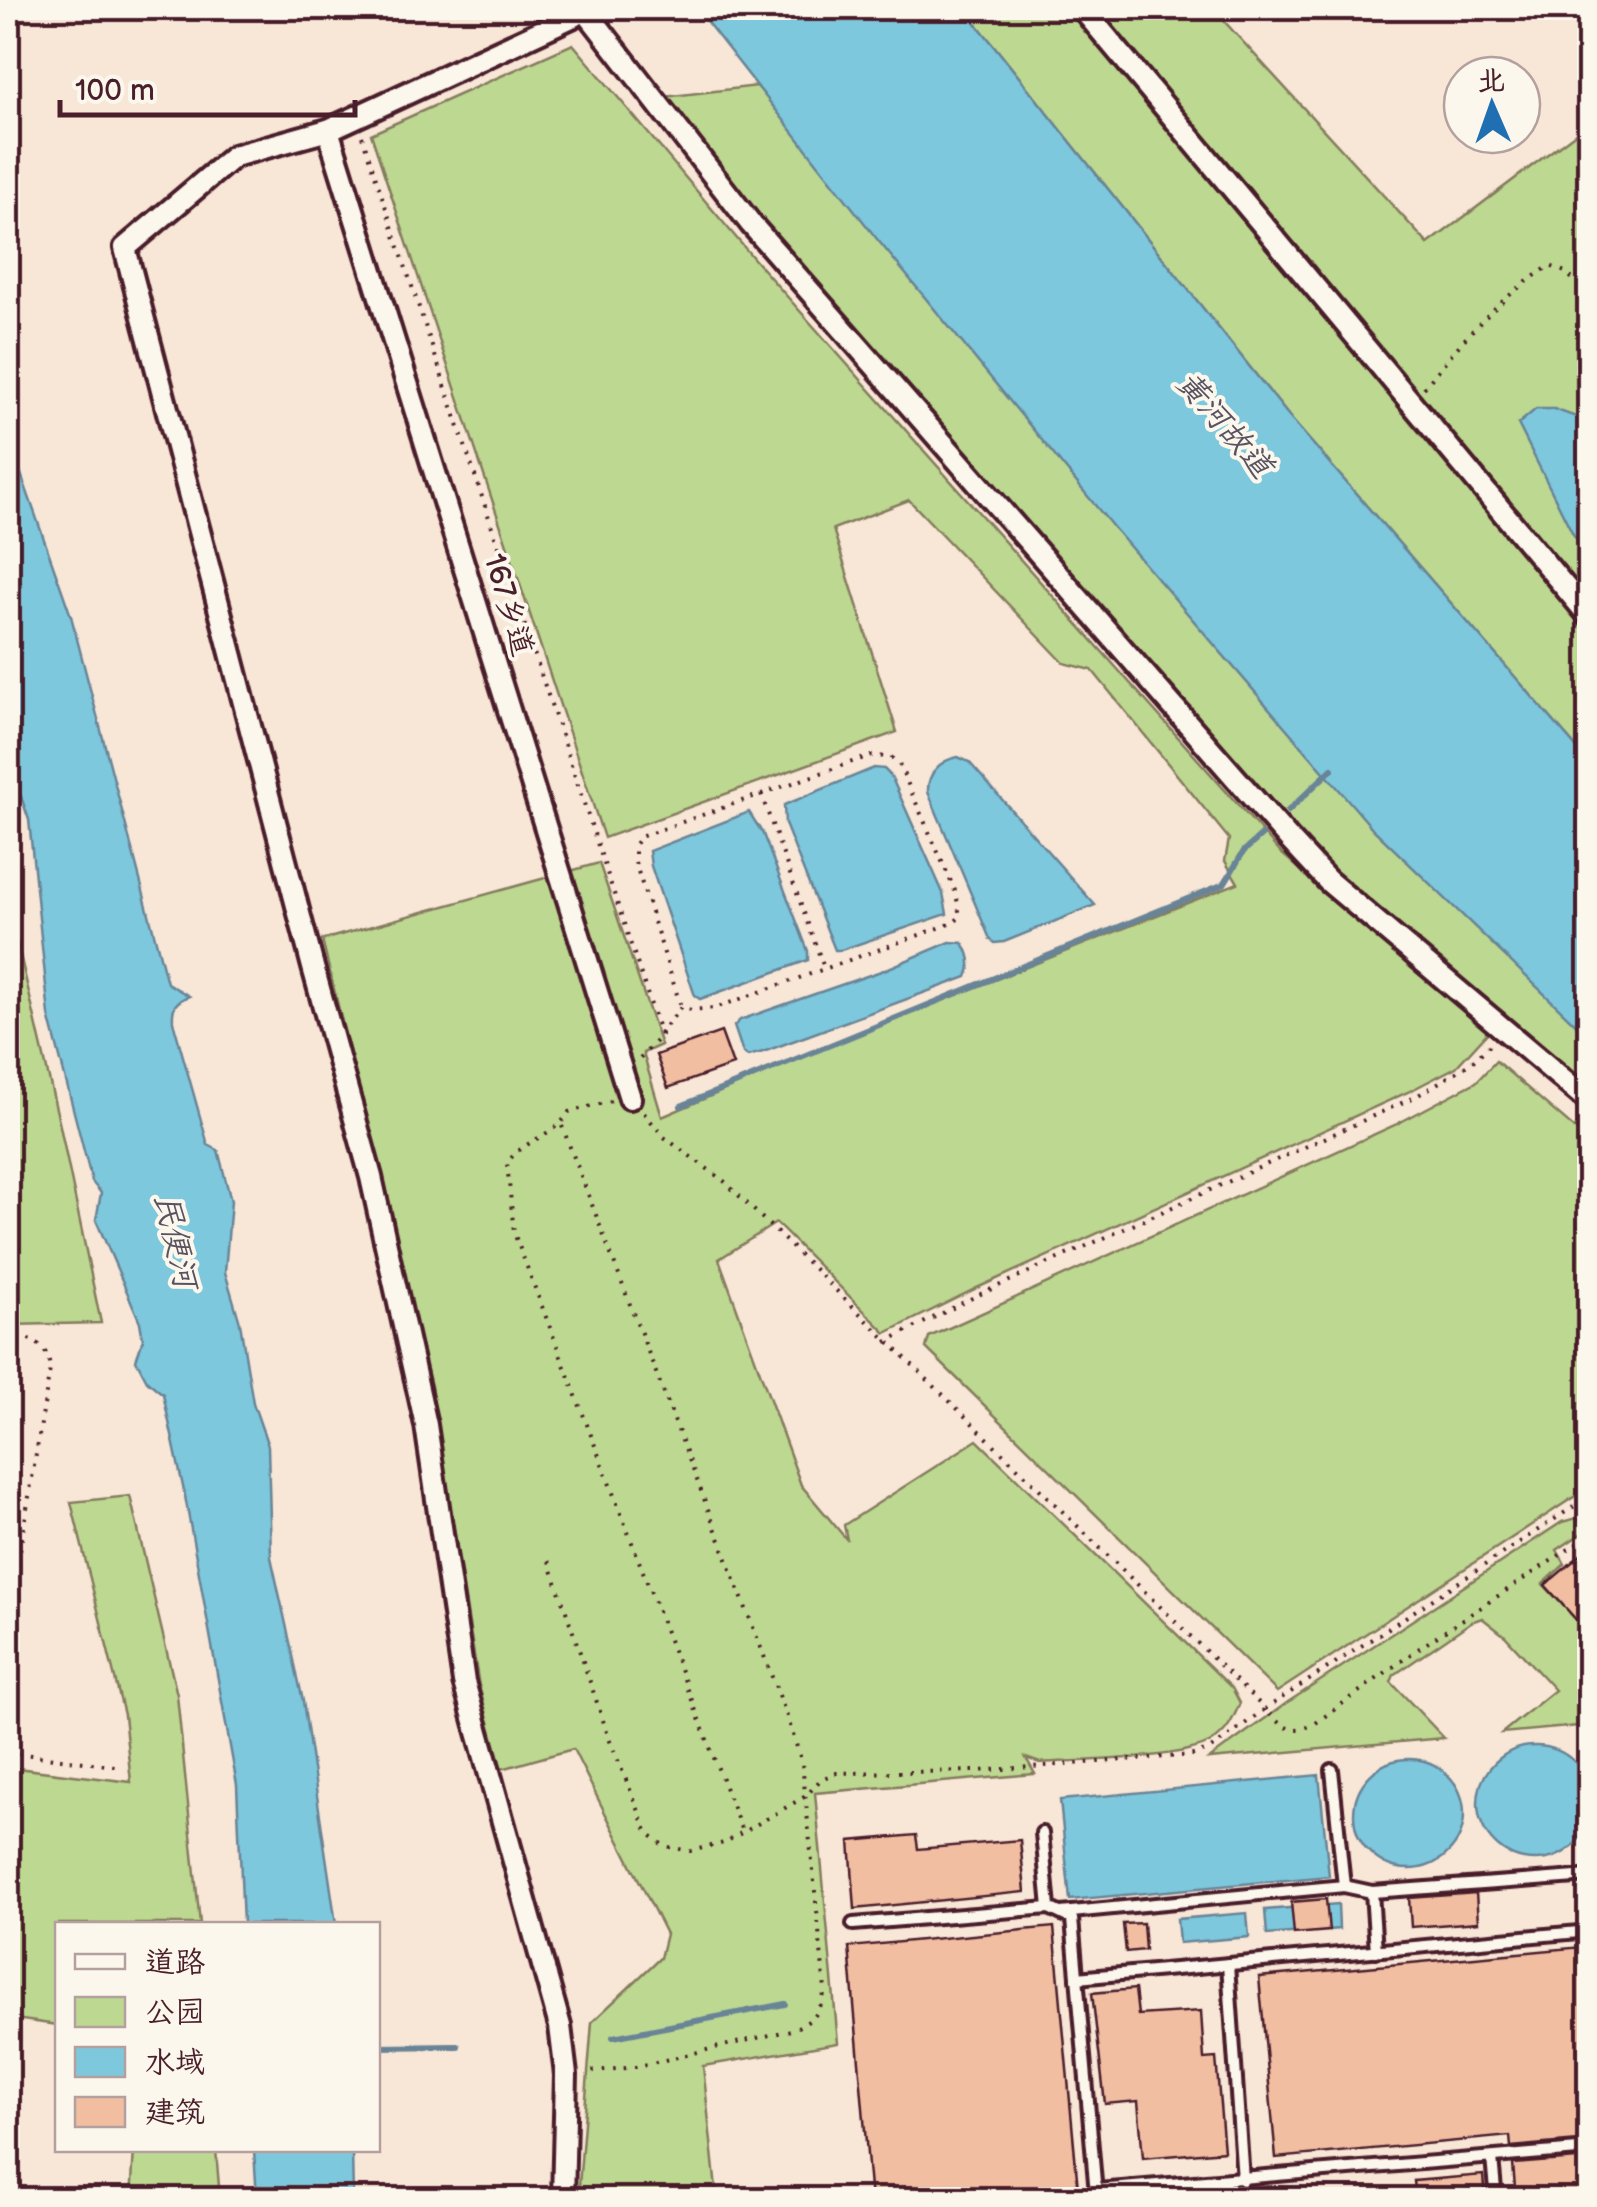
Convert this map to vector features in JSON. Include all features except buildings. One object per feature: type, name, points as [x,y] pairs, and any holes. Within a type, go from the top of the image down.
[{"type":"street","points":[[1082,8],[1590,617]]},
{"type":"street","points":[[563,2200],[566,2074],[560,2026],[464,1682],[426,1426],[371,1176],[125,248],[234,156],[328,130],[588,9],[752,224],[1288,838],[1328,880],[1590,1102]]},
{"type":"street","name":"167乡道","points":[[328,130],[630,1098]]},
{"type":"lane","points":[[1332,1770],[1344,1886]]},
{"type":"lane","points":[[1042,1832],[1054,1910]]},
{"type":"lane","points":[[853,1924],[1344,1886],[1372,1892],[1590,1876]]},
{"type":"lane","points":[[1372,1892],[1376,1951]]},
{"type":"lane","points":[[1054,1910],[1072,1918],[1094,2182],[1098,2190],[1590,2149]]},
{"type":"lane","points":[[1077,1978],[1590,1931]]},
{"type":"lane","points":[[1228,1964],[1243,2180]]},
{"type":"lane","points":[[1492,2158],[1496,2200]]},
{"type":"lane","points":[[1224,2182],[1226,2200]]},
{"type":"path","points":[[356,117],[660,1034]]},
{"type":"path","points":[[1412,404],[1465,336],[1522,283],[1550,266],[1564,272],[1590,295]]},
{"type":"path","points":[[871,756],[891,757],[899,764],[961,905],[960,917],[954,923],[716,1008],[680,1007],[635,862],[635,844],[640,837],[871,756]]},
{"type":"path","points":[[761,794],[824,969]]},
{"type":"path","points":[[622,1072],[646,1053],[680,1007]]},
{"type":"path","points":[[886,1342],[974,1297],[1416,1097],[1472,1063],[1503,1029]]},
{"type":"path","points":[[743,1834],[514,1232],[507,1163],[516,1150],[562,1125],[569,1112],[630,1098],[664,1136],[724,1181],[1283,1728],[1294,1732],[1312,1725],[1590,1535]]},
{"type":"path","points":[[562,1125],[802,1763],[825,1990],[813,2020],[791,2030],[635,2067],[566,2074]]},
{"type":"path","points":[[8,1334],[42,1346],[48,1354],[50,1370],[8,1624]]},
{"type":"path","points":[[549,1562],[610,1741],[648,1833],[664,1846],[690,1852],[743,1834],[806,1796],[821,1779],[836,1773],[977,1771],[1193,1755],[1211,1749],[1590,1496]]},
{"type":"path","points":[[8,1752],[122,1767]]},
{"type":"green space","points":[[964,8],[1212,8],[1428,244],[1589,123],[1589,762],[1292,420]]},
{"type":"green space","points":[[573,44],[760,266],[1280,852],[1488,1032],[1456,1067],[1408,1092],[886,1333],[776,1223],[719,1259],[801,1485],[847,1540],[844,1525],[977,1440],[1232,1688],[1240,1703],[1230,1724],[1218,1737],[1179,1752],[1040,1763],[1026,1758],[1035,1774],[815,1793],[838,2043],[703,2066],[717,2199],[578,2199],[592,2022],[660,1958],[666,1934],[573,1749],[502,1769],[479,1686],[431,1386],[322,940],[599,863],[661,1045],[643,1053],[662,1117],[796,1059],[1238,883],[1225,861],[1229,839],[1092,670],[1064,663],[909,500],[833,529],[897,732],[604,838],[371,134]]},
{"type":"green space","points":[[757,86],[1373,829],[1589,1033],[1589,1089],[1328,866],[779,241],[664,97]]},
{"type":"green space","points":[[8,903],[60,1126],[101,1323],[8,1325]]},
{"type":"green space","points":[[1496,1061],[1589,1141],[1589,1487],[1277,1692],[926,1348],[929,1337],[1395,1125],[1476,1082]]},
{"type":"green space","points":[[130,1496],[177,1695],[200,1922],[55,1922],[55,2025],[8,2018],[8,1767],[131,1782],[124,1715],[71,1502]]},
{"type":"green space","points":[[1577,1518],[1588,1529],[1557,1550],[1565,1564],[1543,1584],[1589,1634],[1589,1725],[1502,1733],[1555,1690],[1505,1636],[1482,1618],[1394,1675],[1391,1682],[1444,1738],[1209,1759],[1288,1702],[1562,1522]]},
{"type":"green space","points":[[134,2152],[216,2152],[220,2199],[131,2199]]},
{"type":"water","name":"黄河故道","points":[[696,8],[964,8],[1292,420],[1589,762],[1589,1037],[1373,829],[1113,527],[877,239]]},
{"type":"water","points":[[1536,409],[1554,409],[1579,418],[1589,443],[1589,553],[1573,534],[1518,424]]},
{"type":"water","name":"民便河","points":[[8,437],[71,616],[167,983],[189,996],[176,1005],[173,1021],[208,1145],[218,1150],[231,1201],[225,1272],[240,1323],[253,1403],[268,1446],[271,1557],[303,1701],[336,1922],[243,1922],[237,1785],[185,1496],[163,1394],[147,1381],[136,1360],[143,1340],[140,1322],[96,1220],[101,1193],[92,1182],[49,1015],[29,820],[8,758]]},
{"type":"water","points":[[958,757],[969,762],[1095,905],[1004,942],[990,939],[928,792],[936,769]]},
{"type":"water","points":[[874,768],[884,769],[891,776],[943,893],[947,914],[835,950],[785,824],[784,805]]},
{"type":"water","points":[[749,812],[763,834],[808,951],[808,960],[700,999],[695,996],[649,851]]},
{"type":"water","points":[[950,942],[963,943],[969,955],[967,977],[763,1052],[748,1056],[743,1053],[734,1026],[740,1020],[884,970]]},
{"type":"water","points":[[1535,1746],[1557,1750],[1575,1763],[1588,1781],[1592,1803],[1588,1825],[1575,1843],[1557,1856],[1535,1860],[1513,1856],[1495,1843],[1482,1825],[1478,1803],[1482,1781],[1495,1763],[1513,1750]]},
{"type":"water","points":[[1409,1759],[1430,1763],[1448,1775],[1460,1793],[1464,1814],[1460,1835],[1448,1853],[1430,1865],[1409,1869],[1388,1865],[1370,1853],[1358,1835],[1354,1814],[1358,1793],[1370,1775],[1388,1763]]},
{"type":"water","points":[[1319,1775],[1329,1876],[1070,1900],[1060,1800]]},
{"type":"water","points":[[1338,1904],[1339,1929],[1267,1935],[1265,1910]]},
{"type":"water","points":[[1247,1913],[1249,1937],[1179,1943],[1177,1919]]},
{"type":"water","points":[[254,2152],[352,2152],[353,2199],[257,2199]]},
{"type":"waterway","points":[[1288,811],[1332,769]]},
{"type":"waterway","points":[[681,1106],[1224,884],[1244,851],[1262,835]]},
{"type":"waterway","points":[[613,2037],[785,2004]]},
{"type":"waterway","points":[[380,2047],[458,2046]]}]
